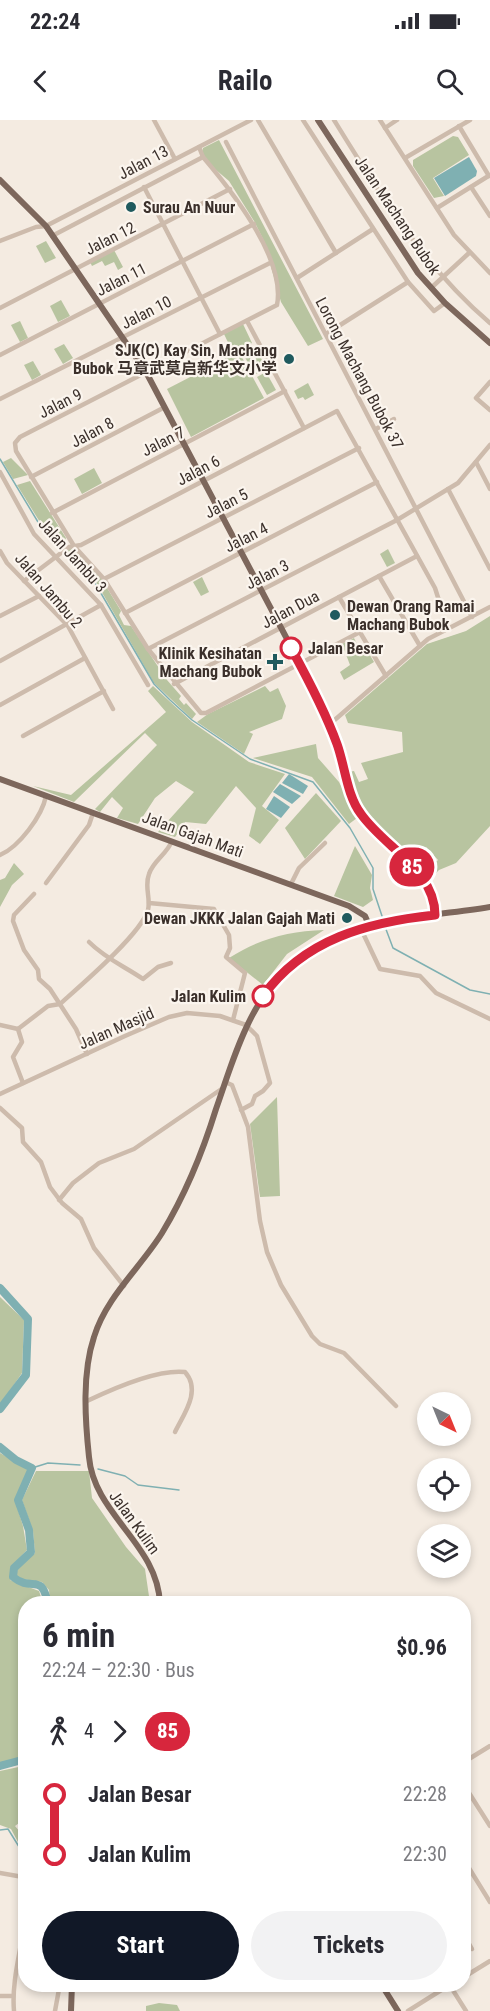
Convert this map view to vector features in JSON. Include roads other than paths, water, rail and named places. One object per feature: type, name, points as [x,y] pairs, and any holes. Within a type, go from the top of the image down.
[{"type":"main road","name":"Jalan Machang Bubok","points":[[318,120],[408,260],[431,288],[490,343]]},
{"type":"main road","points":[[0,180],[46,226],[146,372],[330,724],[356,807],[365,820],[427,882],[435,903],[435,915]]},
{"type":"main road","name":"Jalan Gajah Mati","points":[[0,779],[357,909],[365,916],[369,926]]},
{"type":"main road","name":"Jalan Kulim","points":[[159,1596],[158,1583],[148,1562],[95,1486],[88,1456],[87,1401],[88,1357],[95,1333],[124,1286],[163,1231],[202,1148],[246,1025],[268,990],[301,956],[327,941],[378,923],[490,907]]},
{"type":"main road","points":[[71,2011],[72,1992]]},
{"type":"main road","points":[[386,1992],[398,2011]]},
{"type":"street","name":"Jalan 13","points":[[0,241],[36,227],[46,226],[251,120]]},
{"type":"street","points":[[258,120],[336,253]]},
{"type":"street","points":[[303,120],[408,282],[434,311],[446,303]]},
{"type":"street","points":[[334,120],[369,177],[442,278],[490,323]]},
{"type":"street","points":[[380,120],[469,253],[490,273]]},
{"type":"street","points":[[385,128],[398,120]]},
{"type":"street","points":[[405,158],[470,120]]},
{"type":"street","points":[[157,121],[175,159]]},
{"type":"street","points":[[437,208],[490,176],[459,126]]},
{"type":"street","name":"Lorong Machang Bubok 37","points":[[226,142],[472,616]]},
{"type":"street","points":[[199,147],[203,157],[230,189],[254,224],[270,262]]},
{"type":"street","points":[[52,236],[203,157]]},
{"type":"street","points":[[144,187],[220,334]]},
{"type":"street","points":[[471,187],[490,216]]},
{"type":"street","name":"Jalan 12","points":[[0,308],[230,189]]},
{"type":"street","name":"Jalan 11","points":[[0,355],[254,224]]},
{"type":"street","points":[[297,278],[373,229]]},
{"type":"street","points":[[431,288],[469,253]]},
{"type":"street","name":"Jalan 10","points":[[0,399],[270,262]]},
{"type":"street","name":"Jalan 9","points":[[31,477],[15,443],[20,437],[277,305],[270,262]]},
{"type":"street","points":[[326,334],[408,282]]},
{"type":"street","points":[[247,321],[304,428]]},
{"type":"street","points":[[490,382],[476,398],[490,410]]},
{"type":"street","name":"Jalan 7","points":[[51,513],[285,391]]},
{"type":"street","name":"Jalan 8","points":[[31,477],[165,407]]},
{"type":"street","name":"Jalan 6","points":[[24,581],[72,547],[337,411],[359,448]]},
{"type":"street","points":[[376,429],[394,419]]},
{"type":"street","name":"Jalan 3","points":[[148,650],[397,520],[416,506],[458,483],[490,445]]},
{"type":"street","points":[[359,448],[435,588],[442,610]]},
{"type":"street","name":"Jalan 5","points":[[104,579],[359,448]]},
{"type":"street","points":[[476,462],[490,489]]},
{"type":"street","name":"Jalan Jambu 3","points":[[0,472],[34,534],[58,555],[101,605],[148,685]]},
{"type":"street","points":[[31,477],[72,547],[104,579],[148,650],[197,711],[206,713],[360,632]]},
{"type":"street","name":"Jalan 4","points":[[125,613],[377,483]]},
{"type":"street","points":[[448,489],[490,569]]},
{"type":"street","name":"Jalan Jambu 2","points":[[0,551],[7,563],[67,625],[113,709]]},
{"type":"street","name":"Jalan Dua","points":[[174,684],[417,556]]},
{"type":"street","points":[[0,568],[7,563]]},
{"type":"street","points":[[379,576],[420,646]]},
{"type":"street","points":[[0,616],[39,596]]},
{"type":"street","points":[[339,597],[386,676]]},
{"type":"street","points":[[0,661],[101,605]]},
{"type":"street","points":[[330,724],[420,646],[490,607]]},
{"type":"street","points":[[0,705],[86,658]]},
{"type":"street","points":[[23,736],[104,691]]},
{"type":"street","points":[[0,855],[10,851],[44,807],[46,796]]},
{"type":"street","points":[[46,883],[89,825],[93,813]]},
{"type":"street","points":[[18,1029],[48,1006],[60,1004],[107,959],[145,917],[148,903],[146,889],[150,870],[167,852],[172,841]]},
{"type":"street","points":[[291,884],[299,868],[325,843]]},
{"type":"street","points":[[34,894],[14,915],[13,921],[24,950],[38,970],[39,979],[60,1004],[76,1029],[87,1054]]},
{"type":"street","points":[[148,903],[214,909],[229,935],[230,948],[226,957],[245,973],[233,1020]]},
{"type":"street","points":[[361,929],[380,969],[420,976],[436,993],[490,1019]]},
{"type":"street","points":[[89,942],[107,959],[132,970],[143,979],[158,967],[171,963]]},
{"type":"street","name":"Jalan Masjid","points":[[0,1094],[176,1014],[203,1013],[246,1025]]},
{"type":"street","points":[[0,1025],[18,1029]]},
{"type":"street","points":[[241,1110],[252,1104],[255,1096],[263,1091],[270,1079],[257,1036],[246,1025]]},
{"type":"street","points":[[18,1029],[22,1045],[13,1057],[23,1083]]},
{"type":"street","points":[[59,1200],[73,1183],[99,1164],[134,1149],[224,1085],[232,1085],[248,1127],[267,1252],[294,1309],[320,1344],[344,1353],[396,1406]]},
{"type":"street","points":[[0,1108],[22,1128],[23,1142],[40,1162],[46,1179],[59,1200],[81,1219],[94,1248],[124,1286]]},
{"type":"street","points":[[87,1401],[155,1376],[185,1372],[189,1378],[191,1404],[175,1432]]},
{"type":"street","points":[[471,1758],[489,1748]]},
{"type":"street","points":[[471,1796],[490,1826]]},
{"type":"street","points":[[471,1871],[490,1902]]},
{"type":"street","points":[[0,1873],[18,1875]]},
{"type":"street","points":[[471,1973],[490,1961]]},
{"type":"street","points":[[14,2011],[13,1996],[18,1971]]},
{"type":"street","points":[[56,2011],[59,1992]]},
{"type":"street","points":[[408,2011],[439,1992]]},
{"type":"street","points":[[454,1992],[466,2011]]},
{"type":"street","points":[[0,1996],[13,1996]]},
{"type":"water","points":[[469,157],[477,171],[476,176],[445,196],[434,178]]},
{"type":"water","points":[[289,774],[308,786],[303,794],[282,783]]},
{"type":"water","points":[[280,784],[301,796],[292,804],[273,792]]},
{"type":"water","points":[[274,796],[290,807],[281,818],[266,809]]},
{"type":"waterway","points":[[0,459],[41,527],[61,549]]},
{"type":"waterway","points":[[64,553],[95,583],[154,684],[170,700],[192,720],[250,759],[313,782],[350,828],[373,868],[373,889],[383,919]]},
{"type":"waterway","points":[[384,924],[393,948],[470,990],[490,994]]},
{"type":"waterway","points":[[0,1288],[28,1319],[26,1375],[0,1409]]},
{"type":"waterway","points":[[0,1447],[16,1460],[32,1468],[18,1500],[29,1530],[31,1552],[14,1568],[13,1577],[26,1583],[39,1585],[46,1596]]},
{"type":"waterway","points":[[32,1468],[48,1463],[80,1465]]},
{"type":"waterway","points":[[98,1469],[125,1476],[138,1485],[179,1490]]},
{"type":"waterway","points":[[0,1766],[18,1761]]},
{"type":"waterway","points":[[0,1830],[8,1829],[18,1845]]},
{"type":"place","name":"Surau An Nuur","points":[[131,207]]},
{"type":"place","name":"SJK(C) Kay Sin, Machang Bubok 马章武莫启新华文小学","points":[[289,359]]},
{"type":"place","name":"Dewan Orang Ramai Machang Bubok","points":[[335,615]]},
{"type":"place","name":"Jalan Besar","points":[[291,648]]},
{"type":"place","name":"Klinik Kesihatan Machang Bubok","points":[[275,662]]},
{"type":"place","name":"Dewan JKKK Jalan Gajah Mati","points":[[347,918]]},
{"type":"place","name":"Jalan Kulim","points":[[263,996]]}]
